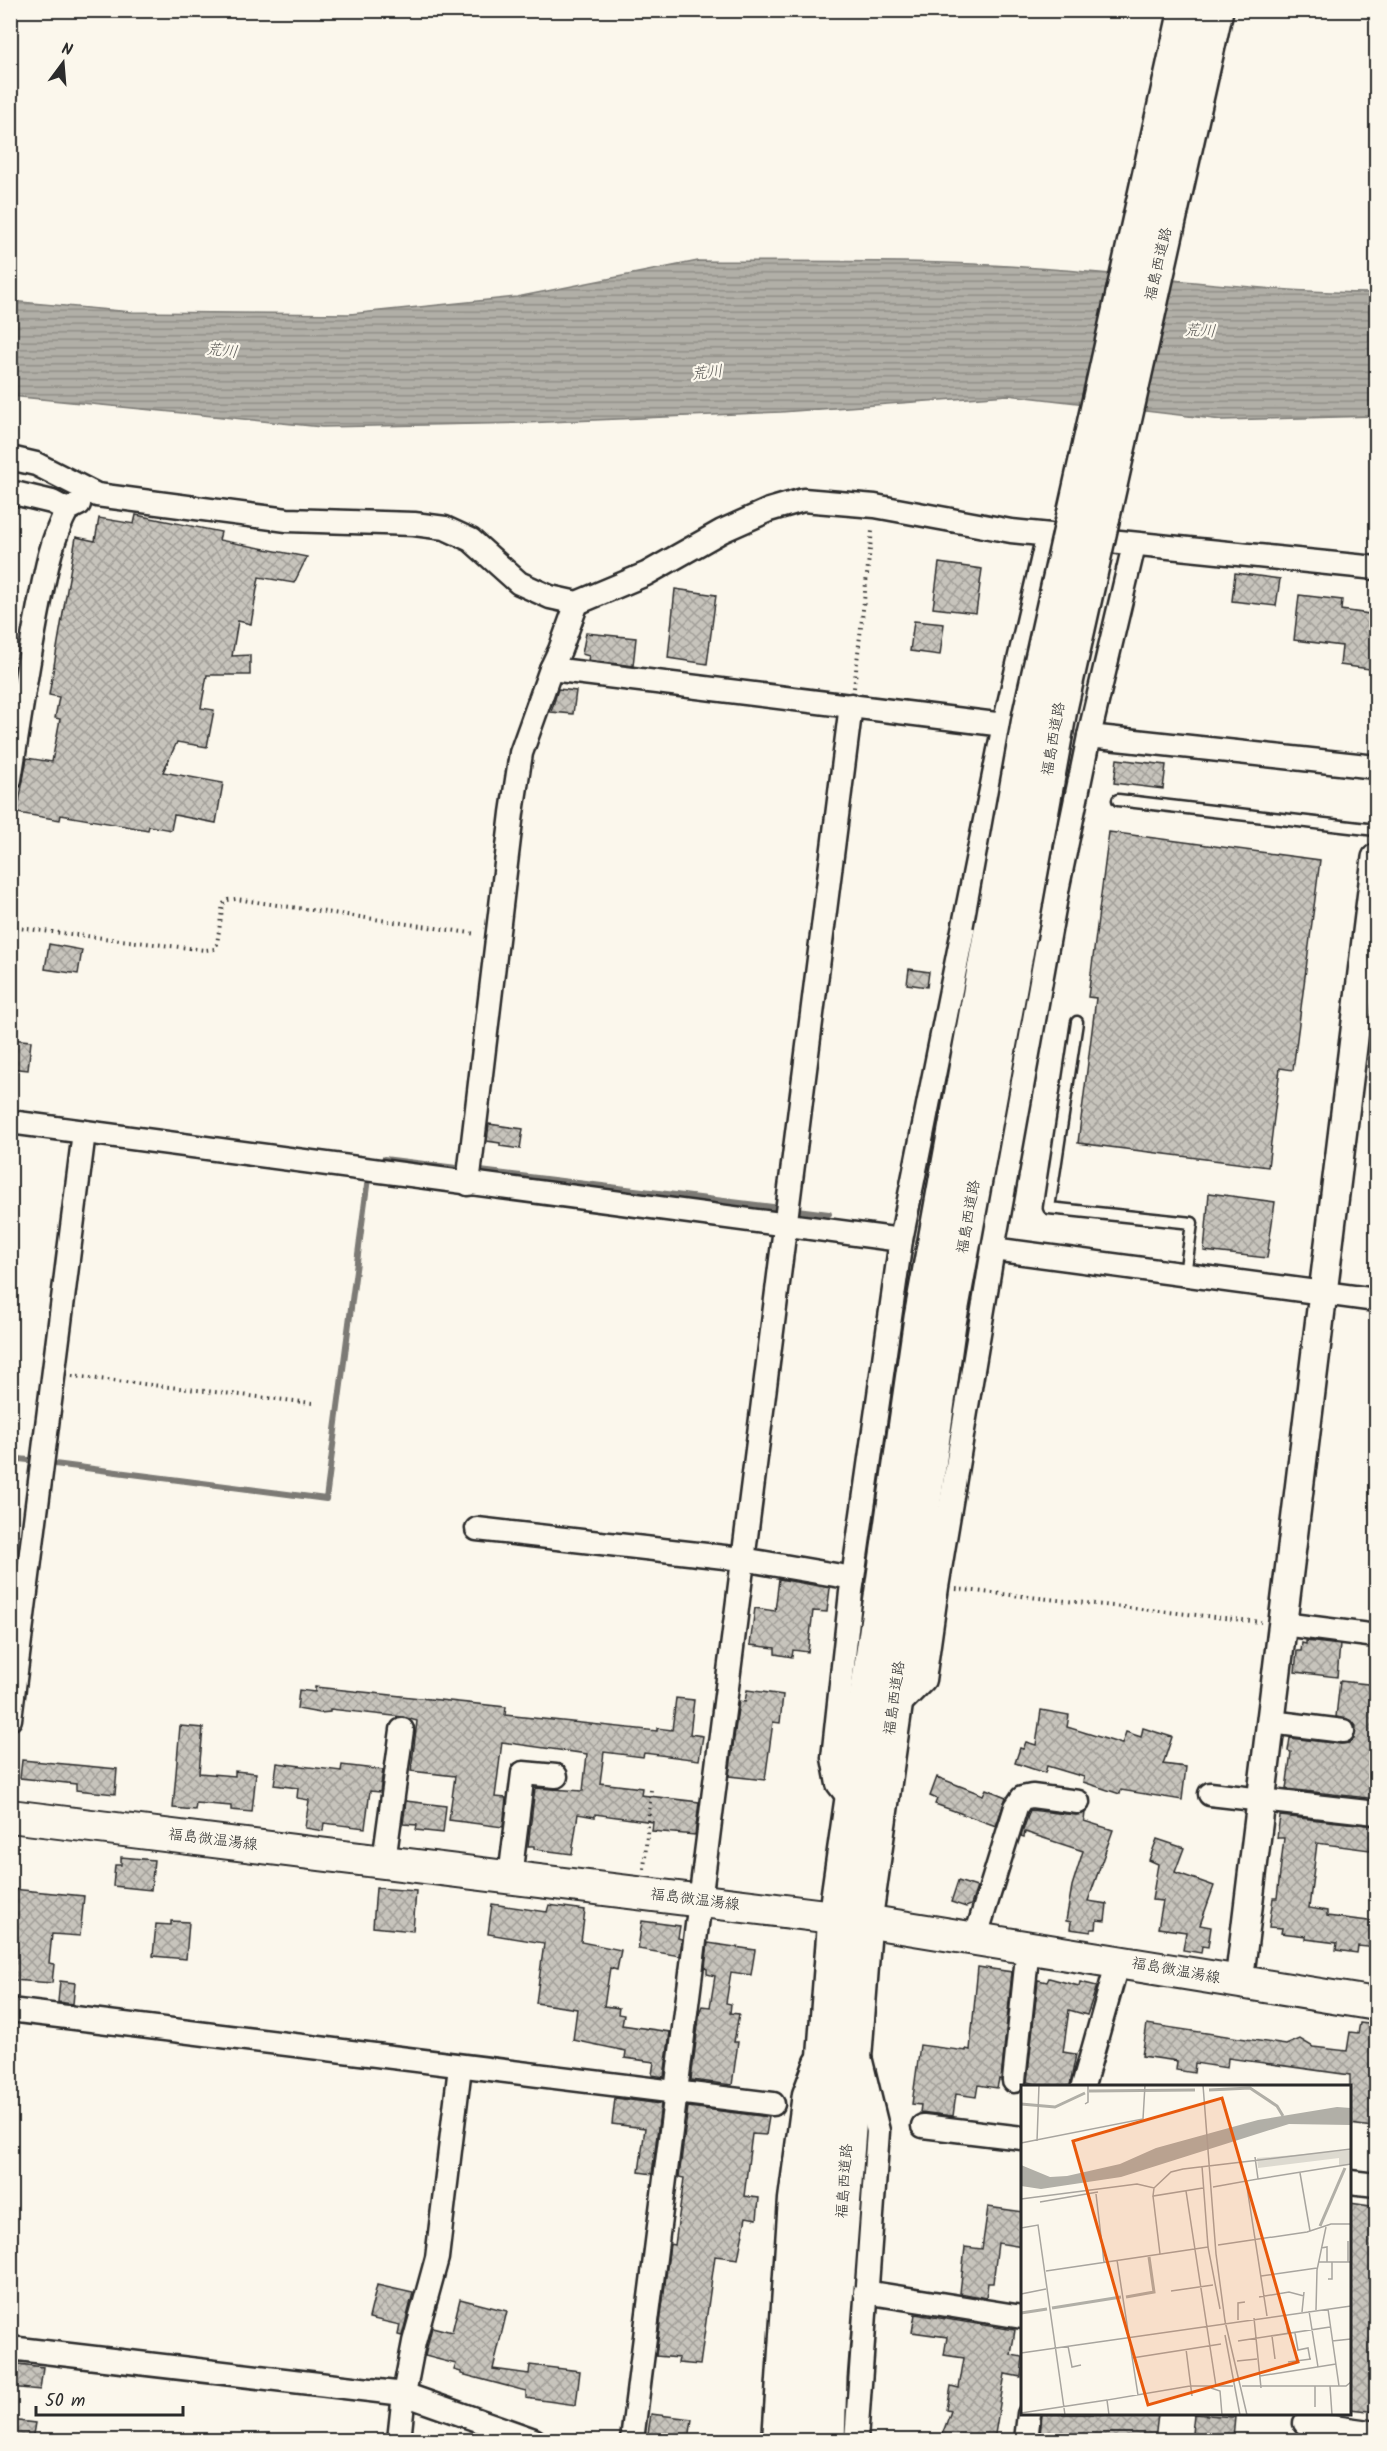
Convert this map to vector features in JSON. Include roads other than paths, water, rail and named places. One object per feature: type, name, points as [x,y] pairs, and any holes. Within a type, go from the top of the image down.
[{"type":"highway","name":"福島西道路","points":[[850,1919],[893,1712],[1005,934],[1030,713],[1186,10]]},
{"type":"highway","name":"福島西道路","points":[[828,2440],[841,2038],[850,1919],[852,1802],[921,1318],[1005,934],[1059,709],[1216,10]]},
{"type":"highway","name":"福島西道路","points":[[798,2440],[801,2368],[841,2038]]},
{"type":"main road","name":"福島微温湯線","points":[[10,1816],[850,1919],[1377,2004]]},
{"type":"street","points":[[10,458],[36,464],[96,495],[286,520],[414,524],[445,528],[471,540],[519,583],[550,597],[577,603],[646,574],[722,531],[769,510],[803,501],[874,506],[1011,531],[1377,568]]},
{"type":"street","points":[[10,492],[52,502],[67,510]]},
{"type":"street","points":[[10,779],[26,675],[56,531],[67,510],[96,495]]},
{"type":"street","points":[[852,1802],[838,1784],[833,1758],[853,1578],[901,1240],[1004,725],[1048,535]]},
{"type":"street","points":[[893,1712],[924,1680],[937,1587],[993,1249],[1058,886],[1089,736],[1134,545]]},
{"type":"street","points":[[468,1184],[521,753],[577,603]]},
{"type":"street","points":[[551,669],[1004,725]]},
{"type":"street","points":[[632,2440],[852,705]]},
{"type":"street","points":[[1089,736],[1377,767]]},
{"type":"street","points":[[1239,1982],[1263,1800],[1321,1293],[1377,858]]},
{"type":"street","points":[[10,1122],[901,1240]]},
{"type":"street","points":[[10,1719],[84,1132]]},
{"type":"street","points":[[993,1249],[1377,1300]]},
{"type":"street","points":[[477,1529],[742,1559],[853,1578]]},
{"type":"street","points":[[1283,1624],[1377,1636]]},
{"type":"street","points":[[1271,1722],[1343,1731]]},
{"type":"street","points":[[384,1861],[402,1730]]},
{"type":"street","points":[[510,1877],[523,1773],[556,1776]]},
{"type":"street","points":[[1210,1794],[1377,1813]]},
{"type":"street","points":[[975,1939],[1016,1807],[1022,1798],[1032,1796],[1078,1802]]},
{"type":"street","points":[[1014,2081],[1028,1947]]},
{"type":"street","points":[[1083,2085],[1118,1961]]},
{"type":"street","points":[[10,2010],[676,2094],[773,2104]]},
{"type":"street","points":[[841,2038],[878,2131],[856,2440]]},
{"type":"street","points":[[774,2440],[791,2187],[804,2094],[841,2038]]},
{"type":"street","points":[[399,2440],[404,2394],[414,2342],[437,2258],[460,2067]]},
{"type":"street","points":[[922,2126],[1021,2138]]},
{"type":"street","points":[[1351,2182],[1376,2180]]},
{"type":"street","points":[[865,2292],[1021,2317]]},
{"type":"street","points":[[10,2348],[404,2394],[534,2440]]},
{"type":"street","points":[[1026,2440],[1029,2415]]},
{"type":"street","points":[[1305,2426],[1377,2433]]},
{"type":"lane","points":[[1118,800],[1377,830]]},
{"type":"lane","points":[[1077,1022],[1049,1208],[1192,1223],[1185,1276]]},
{"type":"water","name":"荒川","points":[[698,261],[875,262],[1007,266],[1254,288],[1376,293],[1376,416],[1222,420],[1008,395],[781,412],[524,423],[322,427],[11,396],[10,301],[132,312],[350,314],[517,297]]},
{"type":"waterway","points":[[378,1166],[384,1159],[829,1214]]},
{"type":"waterway","points":[[47,1463],[326,1499],[368,1178],[371,1174]]},
{"type":"waterway","points":[[10,1458],[37,1461]]}]
